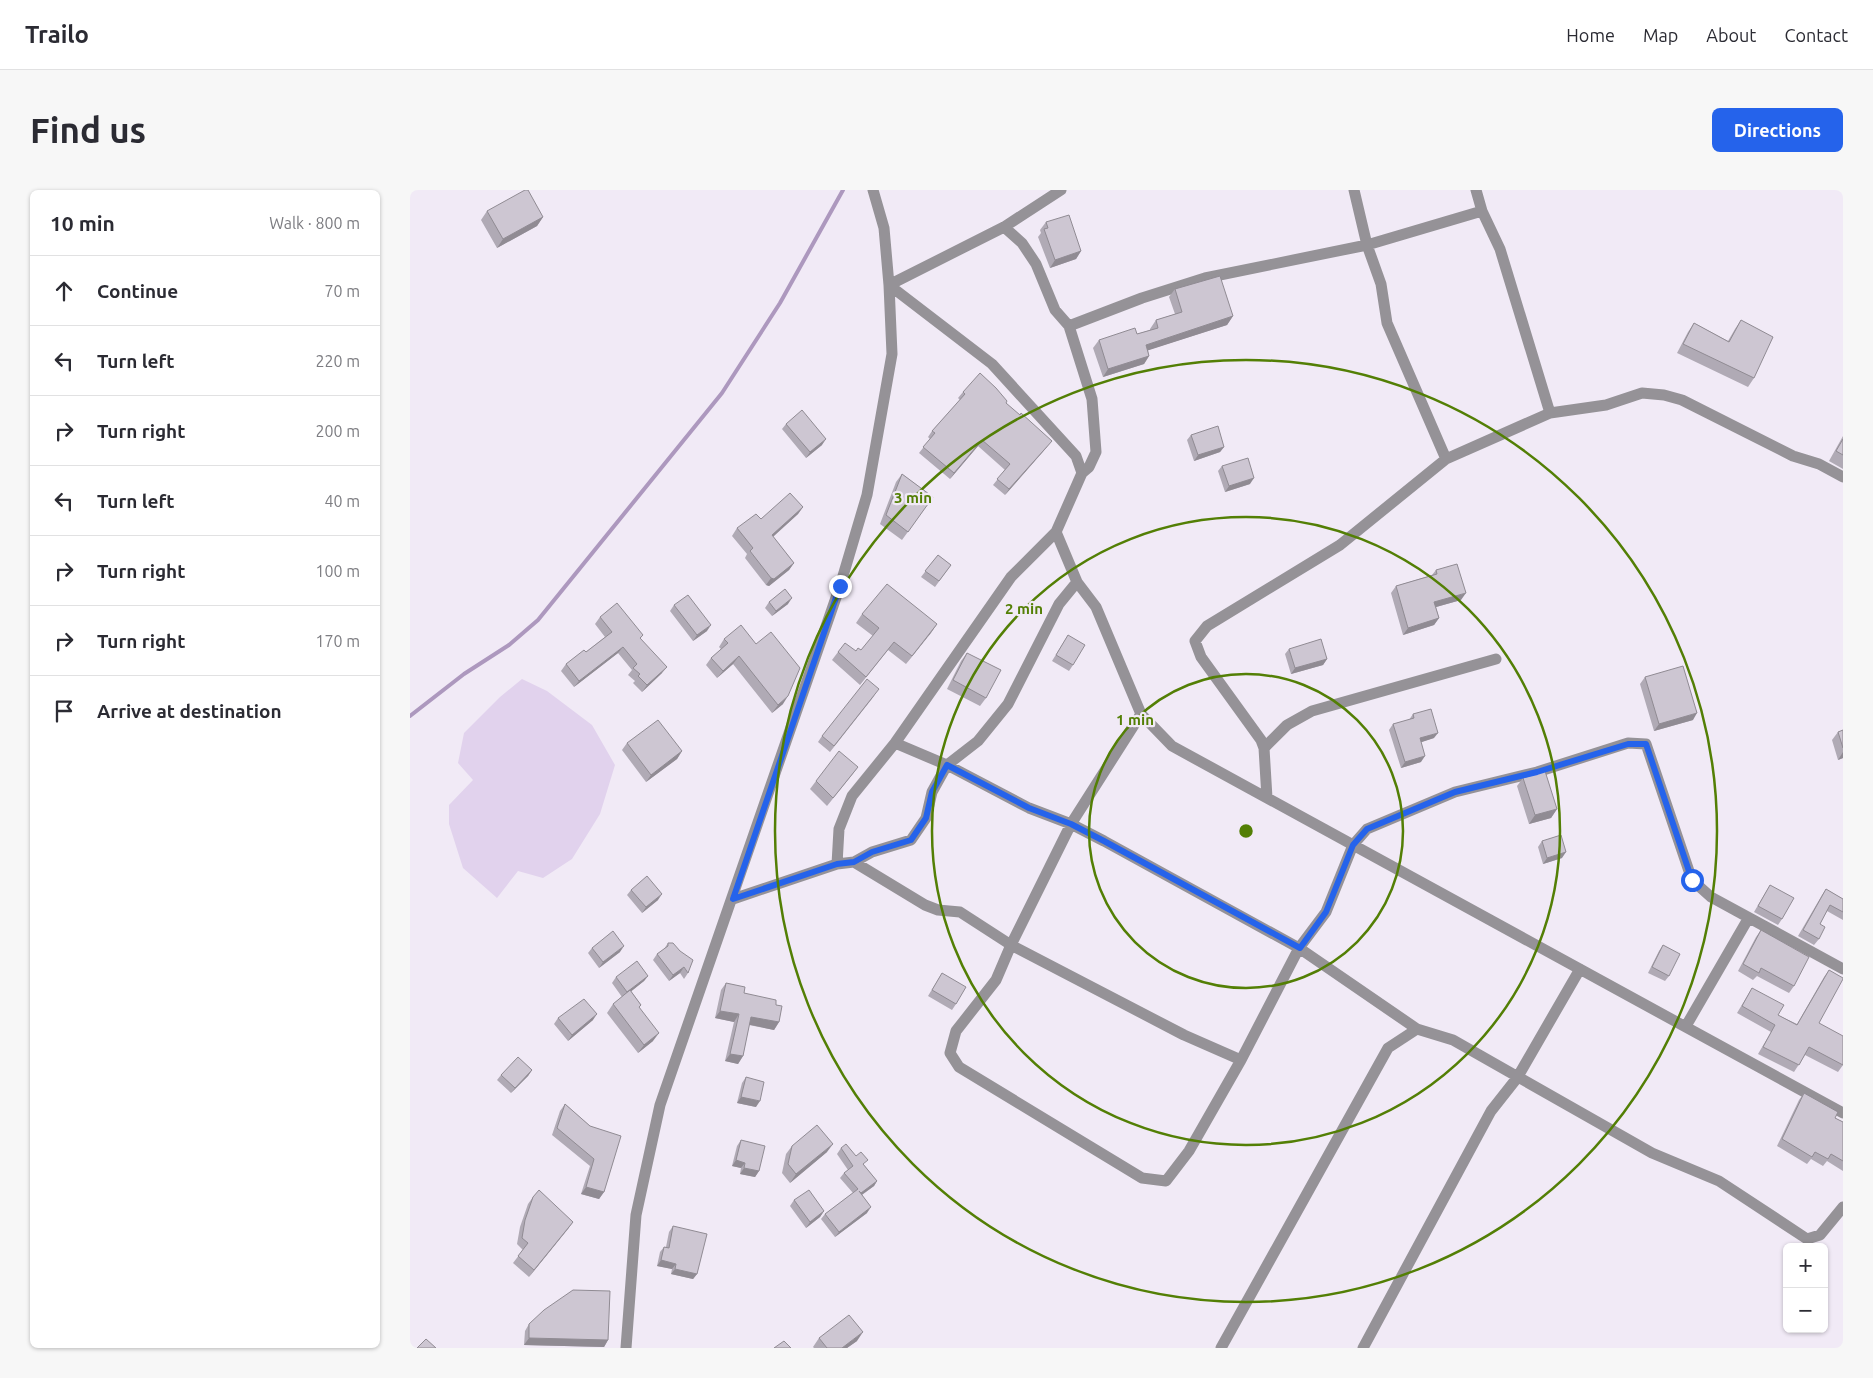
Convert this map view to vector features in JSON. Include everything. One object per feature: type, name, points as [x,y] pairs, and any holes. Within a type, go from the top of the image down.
[{"type":"street","points":[[626,1348],[636,1215],[660,1105],[840,586],[867,495],[892,354],[890,285],[884,228],[873,190]]},
{"type":"street","points":[[890,285],[1004,227],[1061,190]]},
{"type":"street","points":[[1354,190],[1367,245],[1381,284],[1387,324],[1446,459]]},
{"type":"street","points":[[1476,190],[1482,211],[1500,249],[1550,413]]},
{"type":"street","points":[[1069,326],[1142,298],[1205,278],[1367,245],[1482,211]]},
{"type":"street","points":[[837,864],[839,829],[852,796],[895,743],[1011,577],[1056,532],[1082,473],[1090,467],[1096,452],[1092,399],[1069,326],[1055,310],[1036,264],[1022,244],[1004,227]]},
{"type":"street","points":[[890,285],[992,364],[1076,456],[1082,473]]},
{"type":"street","points":[[1267,798],[1264,748],[1261,740],[1201,657],[1195,641],[1207,626],[1340,545],[1446,459],[1550,413],[1606,405],[1642,392],[1682,400],[1793,456],[1820,464],[1843,477]]},
{"type":"street","points":[[1056,532],[1077,582],[1096,607],[1141,714],[1172,746],[1843,1113]]},
{"type":"street","points":[[733,899],[837,864],[854,862],[872,852],[911,840],[926,818],[932,792],[947,765],[978,741],[1008,704],[1059,604],[1077,582]]},
{"type":"street","points":[[1264,748],[1287,725],[1312,710],[1496,659]]},
{"type":"street","points":[[1141,714],[1071,824],[1011,944],[996,980],[956,1031],[950,1053],[959,1067],[1142,1178],[1166,1182],[1189,1151],[1241,1060],[1300,948],[1326,912],[1353,845],[1367,829],[1455,792],[1537,772],[1628,744],[1646,744],[1692,880],[1711,897],[1748,919],[1843,969]]},
{"type":"street","points":[[895,743],[947,765],[1029,808],[1071,824],[1300,948],[1417,1029],[1453,1040],[1652,1153],[1719,1181],[1807,1239],[1820,1235],[1843,1207]]},
{"type":"street","points":[[854,862],[925,905],[938,910],[960,912],[1011,944],[1184,1035],[1241,1060]]},
{"type":"street","points":[[1686,1026],[1748,919]]},
{"type":"street","points":[[1363,1348],[1490,1111],[1517,1078],[1580,969]]},
{"type":"street","points":[[1221,1348],[1388,1048],[1417,1029]]},
{"type":"shaded area","points":[[522,679],[547,691],[592,725],[615,765],[600,814],[572,859],[543,878],[518,871],[497,898],[463,868],[449,824],[449,805],[473,780],[458,763],[464,733],[500,697]]},
{"type":"building","points":[[528,190],[543,217],[503,239],[487,211]]},
{"type":"building","points":[[1069,215],[1081,251],[1055,260],[1044,229],[1048,228],[1046,222]]},
{"type":"building","points":[[1220,276],[1233,316],[1146,345],[1149,356],[1108,369],[1099,340],[1135,328],[1137,334],[1158,328],[1156,320],[1182,312],[1175,289]]},
{"type":"building","points":[[1741,320],[1773,337],[1754,378],[1683,344],[1694,323],[1729,342]]},
{"type":"building","points":[[980,373],[996,388],[1007,401],[1006,403],[1020,415],[1021,413],[1052,441],[1009,489],[997,479],[1010,464],[982,440],[954,473],[923,447],[935,433],[932,431],[965,394],[963,392]]},
{"type":"building","points":[[802,410],[826,439],[810,452],[786,424]]},
{"type":"building","points":[[1218,426],[1224,447],[1198,455],[1191,435]]},
{"type":"building","points":[[1843,439],[1843,455],[1836,451]]},
{"type":"building","points":[[1248,458],[1254,478],[1229,486],[1222,466]]},
{"type":"building","points":[[902,474],[933,497],[908,532],[886,515]]},
{"type":"building","points":[[790,493],[803,507],[772,535],[794,563],[774,579],[771,578],[750,551],[753,548],[737,528],[756,514],[761,519]]},
{"type":"building","points":[[938,555],[951,565],[939,581],[925,571]]},
{"type":"building","points":[[1457,564],[1466,593],[1434,602],[1439,618],[1408,628],[1396,586],[1437,574],[1436,570]]},
{"type":"building","points":[[887,584],[937,624],[912,656],[894,642],[866,677],[838,652],[845,643],[856,651],[858,648],[861,650],[879,628],[862,614]]},
{"type":"building","points":[[785,589],[792,598],[776,611],[769,602]]},
{"type":"building","points":[[688,595],[711,625],[697,635],[674,605]]},
{"type":"building","points":[[617,603],[643,635],[640,638],[667,667],[647,685],[638,676],[640,674],[633,668],[637,664],[623,647],[579,681],[566,664],[584,650],[586,652],[612,632],[600,617]]},
{"type":"building","points":[[741,625],[756,644],[771,632],[800,668],[788,696],[778,705],[739,656],[723,671],[711,658],[728,643],[724,639]]},
{"type":"building","points":[[1068,635],[1085,645],[1073,665],[1056,655]]},
{"type":"building","points":[[1321,639],[1327,659],[1295,668],[1289,649]]},
{"type":"building","points":[[967,653],[1001,670],[986,698],[953,680]]},
{"type":"building","points":[[1683,666],[1697,713],[1659,724],[1645,677]]},
{"type":"building","points":[[867,679],[879,689],[834,746],[822,736]]},
{"type":"building","points":[[1431,709],[1438,733],[1420,738],[1425,756],[1405,762],[1393,724],[1414,718],[1413,714]]},
{"type":"building","points":[[658,720],[682,751],[651,775],[627,743]]},
{"type":"building","points":[[1843,730],[1843,748],[1838,732]]},
{"type":"building","points":[[839,751],[858,767],[833,798],[816,781]]},
{"type":"building","points":[[1545,771],[1557,809],[1535,815],[1523,778]]},
{"type":"building","points":[[1561,835],[1566,852],[1547,858],[1542,841]]},
{"type":"building","points":[[647,876],[662,894],[646,907],[631,890]]},
{"type":"building","points":[[1770,885],[1794,898],[1782,919],[1758,906]]},
{"type":"building","points":[[1826,889],[1843,899],[1843,912],[1830,905],[1820,924],[1825,927],[1819,939],[1803,930]]},
{"type":"building","points":[[1761,930],[1809,957],[1794,986],[1761,968],[1759,973],[1743,964]]},
{"type":"building","points":[[613,931],[624,946],[603,962],[592,948]]},
{"type":"building","points":[[668,943],[673,943],[680,951],[693,960],[688,973],[684,967],[673,975],[657,954],[668,946]]},
{"type":"building","points":[[1663,945],[1680,954],[1669,976],[1652,967]]},
{"type":"building","points":[[637,961],[648,976],[627,992],[616,977]]},
{"type":"building","points":[[1829,970],[1843,979],[1819,1023],[1843,1036],[1843,1065],[1809,1047],[1799,1065],[1763,1047],[1775,1025],[1742,1006],[1752,988],[1784,1005],[1778,1015],[1797,1025]]},
{"type":"building","points":[[942,973],[966,987],[956,1004],[932,990]]},
{"type":"building","points":[[726,983],[745,987],[744,993],[776,1000],[776,1005],[782,1006],[779,1022],[751,1017],[743,1056],[730,1054],[739,1014],[720,1011]]},
{"type":"building","points":[[630,990],[641,1005],[639,1007],[659,1033],[644,1045],[613,1004]]},
{"type":"building","points":[[584,999],[597,1014],[572,1035],[558,1018]]},
{"type":"building","points":[[518,1057],[532,1070],[515,1088],[501,1075]]},
{"type":"building","points":[[746,1077],[764,1082],[760,1101],[741,1097]]},
{"type":"building","points":[[1804,1093],[1838,1112],[1835,1118],[1843,1122],[1843,1161],[1831,1154],[1828,1159],[1815,1152],[1812,1157],[1782,1139]]},
{"type":"building","points":[[565,1104],[590,1126],[621,1136],[604,1192],[586,1187],[594,1159],[557,1128]]},
{"type":"building","points":[[817,1125],[833,1144],[796,1174],[788,1164],[792,1146]]},
{"type":"building","points":[[741,1140],[765,1146],[759,1171],[744,1168],[745,1163],[736,1160]]},
{"type":"building","points":[[846,1144],[856,1156],[861,1152],[868,1160],[863,1164],[877,1181],[861,1193],[859,1191],[871,1207],[839,1232],[825,1214],[858,1189],[844,1173],[853,1166],[841,1148]]},
{"type":"building","points":[[539,1190],[573,1222],[534,1270],[518,1256],[528,1243],[522,1238],[525,1220],[533,1197]]},
{"type":"building","points":[[809,1190],[824,1211],[810,1222],[794,1200]]},
{"type":"building","points":[[673,1226],[707,1234],[697,1274],[675,1269],[676,1264],[661,1260],[664,1247],[669,1248]]},
{"type":"building","points":[[573,1290],[610,1291],[608,1340],[529,1338],[529,1324],[544,1310]]},
{"type":"building","points":[[849,1315],[863,1332],[842,1348],[827,1348],[819,1338]]},
{"type":"building","points":[[426,1339],[436,1348],[417,1348]]},
{"type":"building","points":[[784,1341],[791,1348],[774,1348]]},
{"type":"waterway","points":[[410,716],[464,674],[509,645],[538,620],[722,393],[780,303],[843,190]]},
{"type":"route","points":[[840,586],[733,899],[837,864],[854,862],[872,852],[911,840],[926,818],[932,792],[947,765],[1029,808],[1071,824],[1104,841],[1300,948],[1326,912],[1353,845],[1367,829],[1455,792],[1537,772],[1628,744],[1646,744],[1692,880]]}]
